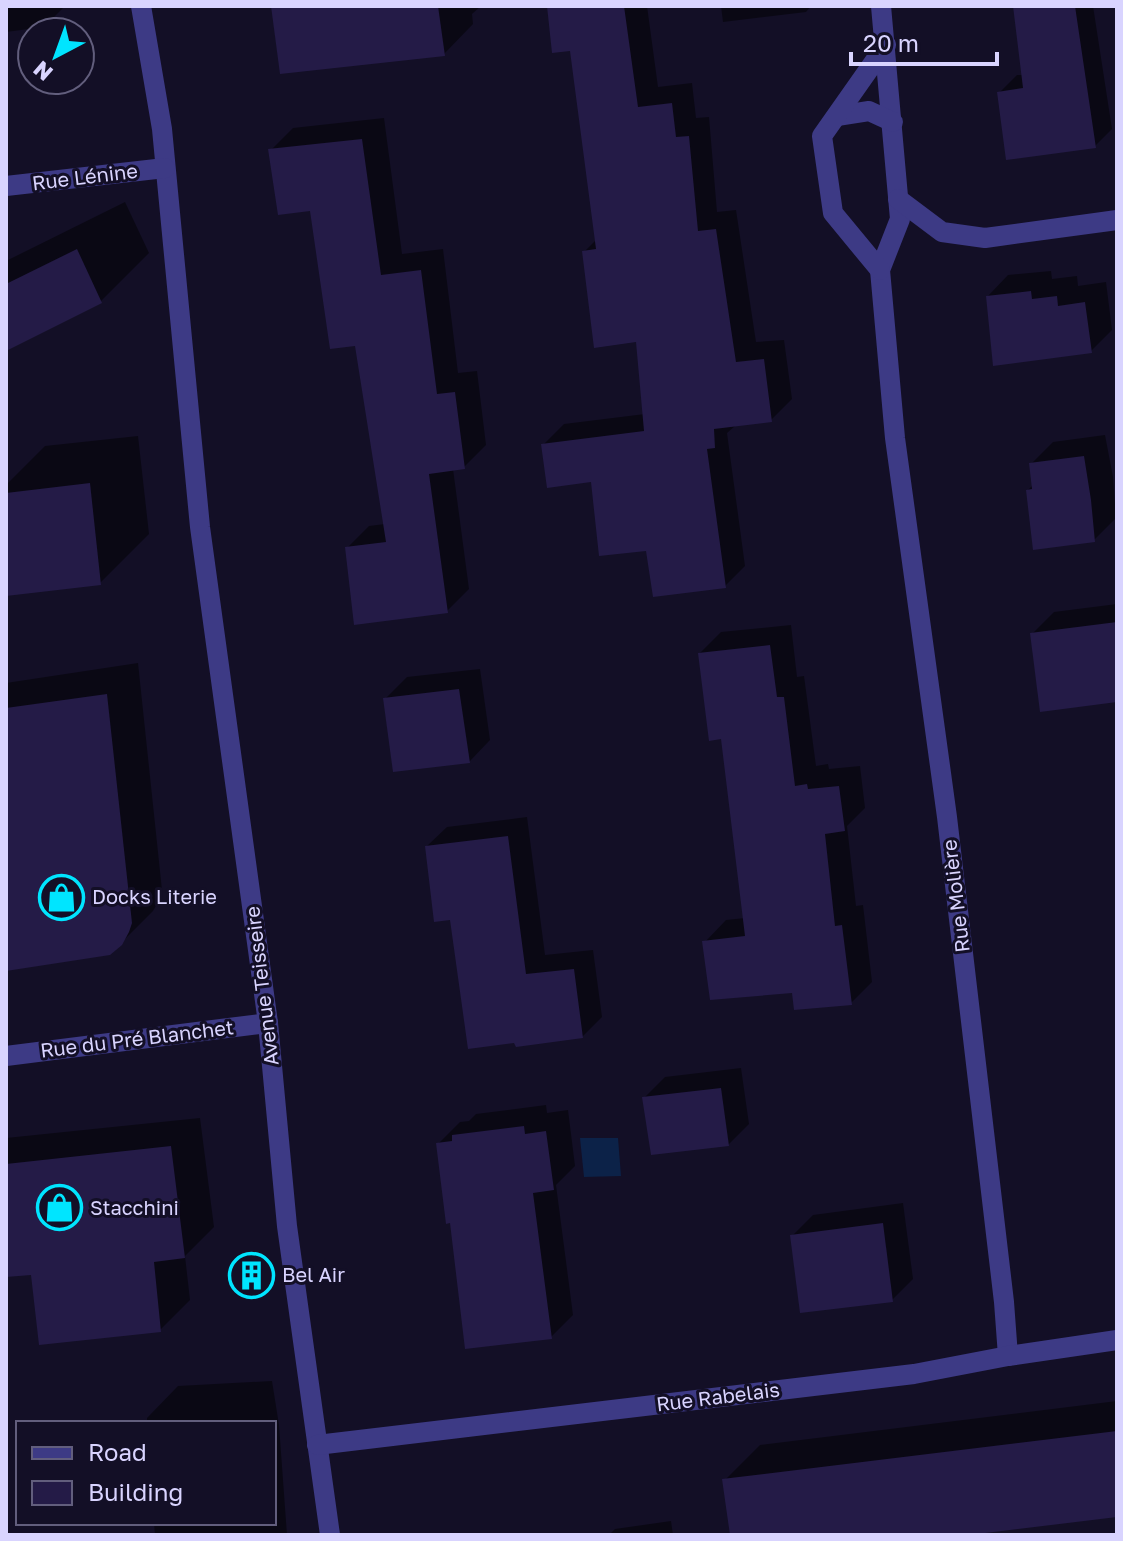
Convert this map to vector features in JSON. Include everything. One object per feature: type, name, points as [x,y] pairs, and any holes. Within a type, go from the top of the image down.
[{"type":"street","name":"Avenue Teisseire","points":[[141,6],[162,129],[200,527],[268,1023],[283,1196],[330,1535]]},
{"type":"street","points":[[881,6],[886,45],[893,122],[900,219],[880,270],[833,213],[822,136],[886,45]]},
{"type":"street","points":[[837,116],[869,111],[893,122]]},
{"type":"street","name":"Rue Lénine","points":[[6,186],[165,168]]},
{"type":"street","points":[[898,199],[942,232],[985,238],[1117,220]]},
{"type":"street","name":"Rue Molière","points":[[880,270],[895,438],[947,817],[1008,1356]]},
{"type":"street","name":"Rue du Pré Blanchet","points":[[6,1056],[268,1023]]},
{"type":"street","name":"Rue Rabelais","points":[[317,1445],[914,1374],[1117,1340]]},
{"type":"water","points":[[580,1138],[618,1138],[621,1176],[584,1177]]},
{"type":"building","points":[[271,6],[438,6],[445,56],[280,74]]},
{"type":"building","points":[[547,6],[624,6],[638,107],[672,103],[676,137],[689,136],[698,231],[716,229],[736,362],[764,359],[772,422],[714,429],[715,448],[707,449],[726,588],[653,597],[646,551],[599,556],[591,482],[547,488],[541,444],[644,431],[636,342],[594,348],[582,251],[596,249],[570,51],[552,53]]},
{"type":"building","points":[[1013,6],[1075,6],[1096,148],[1006,160],[997,92],[1023,88]]},
{"type":"building","points":[[362,139],[381,275],[421,270],[437,394],[455,392],[465,469],[429,474],[448,613],[354,625],[345,547],[386,542],[355,346],[330,349],[310,211],[278,215],[268,149]]},
{"type":"building","points":[[77,249],[102,303],[6,351],[6,284]]},
{"type":"building","points":[[1031,291],[1032,299],[1057,296],[1058,306],[1085,302],[1092,353],[993,366],[986,296]]},
{"type":"building","points":[[1084,456],[1095,542],[1033,550],[1026,490],[1032,489],[1029,463]]},
{"type":"building","points":[[90,483],[101,585],[6,596],[6,493]]},
{"type":"building","points":[[1117,622],[1117,702],[1040,712],[1030,633]]},
{"type":"building","points":[[770,645],[777,697],[784,697],[795,786],[807,784],[808,789],[839,786],[845,831],[825,834],[835,926],[842,925],[852,1005],[794,1010],[792,993],[710,1000],[702,941],[745,936],[721,739],[709,741],[698,653]]},
{"type":"building","points":[[459,689],[470,763],[393,772],[383,698]]},
{"type":"building","points":[[107,694],[132,923],[129,932],[122,945],[110,955],[6,971],[6,708]]},
{"type":"building","points":[[508,836],[526,974],[574,969],[583,1038],[516,1047],[514,1043],[468,1049],[450,920],[434,922],[425,846]]},
{"type":"building","points":[[721,1088],[729,1146],[651,1155],[642,1097]]},
{"type":"building","points":[[524,1126],[525,1134],[546,1131],[554,1190],[533,1193],[552,1339],[465,1349],[450,1223],[446,1224],[436,1143],[452,1141],[452,1135]]},
{"type":"building","points":[[171,1146],[185,1258],[154,1262],[161,1332],[39,1345],[31,1275],[6,1277],[6,1164]]},
{"type":"building","points":[[883,1223],[893,1302],[800,1313],[790,1235]]},
{"type":"building","points":[[1117,1431],[1117,1517],[969,1535],[730,1535],[722,1479]]},
{"type":"place","name":"Docks Literie","points":[[61,897]]},
{"type":"place","name":"Stacchini","points":[[59,1208]]},
{"type":"place","name":"Bel Air","points":[[251,1275]]}]
